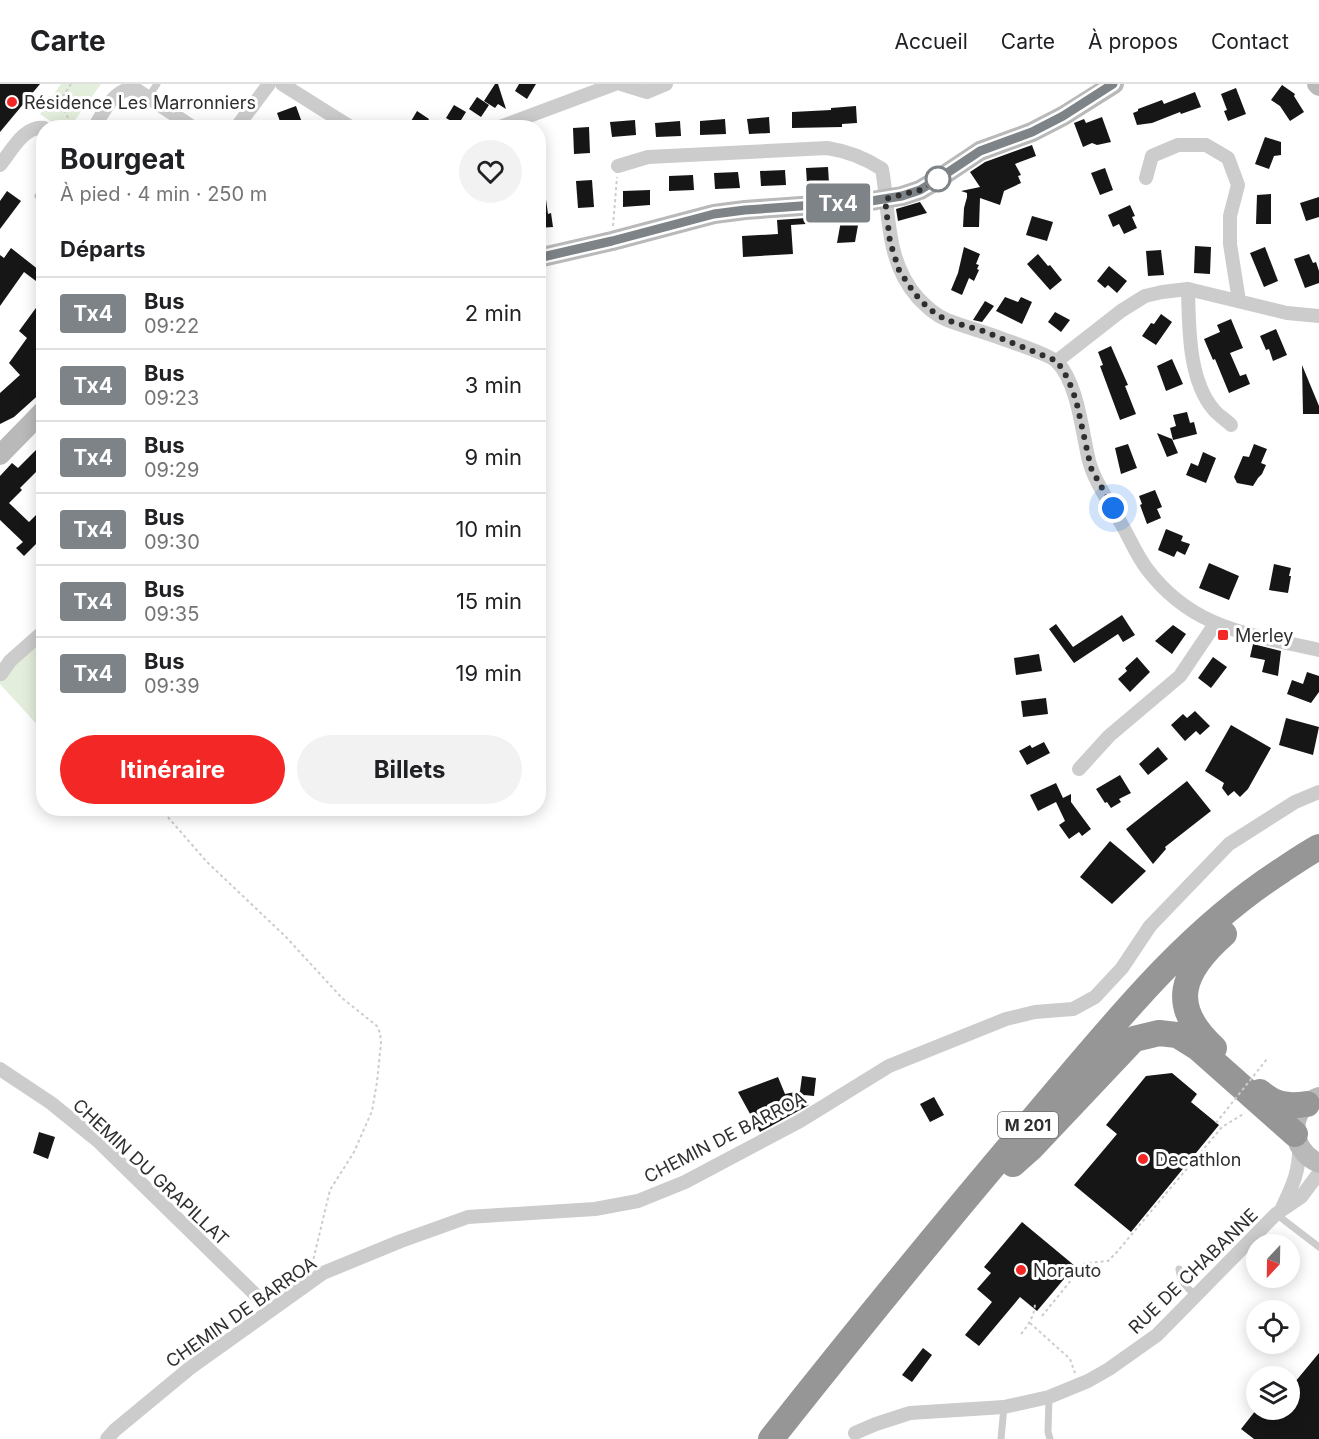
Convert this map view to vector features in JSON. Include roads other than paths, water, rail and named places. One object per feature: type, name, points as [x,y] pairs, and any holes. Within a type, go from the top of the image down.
[{"type":"highway","points":[[1155,978],[1174,951],[1232,897],[1299,851],[1319,841]]},
{"type":"highway","name":"M 201","points":[[771,1439],[993,1166],[1127,1008],[1226,910],[1258,886],[1319,848]]},
{"type":"highway","name":"M 201","points":[[786,1439],[1133,1014],[1192,953],[1253,900],[1319,858]]},
{"type":"highway","points":[[1253,900],[1242,918],[1205,952],[1193,968],[1186,983],[1184,995],[1186,1007],[1190,1020],[1207,1042],[1265,1096],[1281,1105],[1290,1106],[1313,1100]]},
{"type":"highway","points":[[1001,1173],[1031,1148],[1134,1040],[1159,1033],[1178,1035],[1198,1048],[1297,1140]]},
{"type":"street","points":[[242,120],[269,84]]},
{"type":"street","points":[[282,84],[339,120]]},
{"type":"street","points":[[518,120],[615,84]]},
{"type":"street","points":[[621,84],[647,92],[666,84]]},
{"type":"street","points":[[546,256],[714,214],[885,199],[920,190],[980,151],[1032,132],[1063,116],[1114,84]]},
{"type":"street","points":[[98,120],[115,96],[125,89],[134,88],[183,120]]},
{"type":"street","points":[[0,165],[27,132],[36,128]]},
{"type":"street","points":[[1146,178],[1152,156],[1178,145],[1206,145],[1228,158],[1238,185],[1230,216],[1230,244],[1239,301]]},
{"type":"street","points":[[618,166],[648,157],[827,148],[845,151],[867,159],[882,169],[890,242],[899,270],[914,293],[929,309],[946,320],[983,331],[1057,361],[1068,379],[1076,400],[1091,468],[1146,568],[1166,591],[1194,614],[1215,624],[1319,650]]},
{"type":"street","points":[[1057,361],[1121,311],[1145,296],[1188,289],[1287,313],[1319,316]]},
{"type":"street","points":[[1188,289],[1189,343],[1202,392],[1214,410],[1231,425]]},
{"type":"street","points":[[0,455],[36,418]]},
{"type":"street","points":[[1079,769],[1109,736],[1180,676],[1215,624]]},
{"type":"street","points":[[1,674],[9,662],[36,638]]},
{"type":"street","name":"CHEMIN DE BARROA","points":[[107,1439],[190,1368],[323,1273],[468,1217],[595,1209],[638,1201],[685,1182],[800,1121],[889,1066],[1006,1019],[1035,1012],[1073,1009],[1095,998],[1122,968],[1150,927],[1229,844],[1296,802],[1319,792]]},
{"type":"street","name":"CHEMIN DU GRAPILLAT","points":[[0,1070],[51,1103],[98,1141],[270,1309]]},
{"type":"street","points":[[1313,1100],[1299,1112],[1295,1122],[1297,1140],[1304,1154],[1319,1162]]},
{"type":"street","name":"RUE DE CHABANNE","points":[[1279,1211],[1298,1174],[1300,1161],[1297,1140]]},
{"type":"street","name":"RUE DE CHABANNE","points":[[855,1433],[910,1413],[1004,1407],[1049,1397],[1088,1381],[1134,1353],[1157,1335],[1279,1211],[1301,1197],[1319,1173]]},
{"type":"lane","points":[[149,96],[157,84]]},
{"type":"lane","points":[[1279,1211],[1319,1247]]},
{"type":"lane","points":[[1179,1269],[1183,1283],[1196,1296]]},
{"type":"lane","points":[[1049,1397],[1048,1432],[1050,1439]]},
{"type":"lane","points":[[1001,1439],[1004,1407]]},
{"type":"place","name":"Résidence Les Marronniers","points":[[12,102]]},
{"type":"place","name":"Merley","points":[[1223,635]]},
{"type":"place","name":"Decathlon","points":[[1143,1159]]},
{"type":"place","name":"Norauto","points":[[1021,1270]]}]
